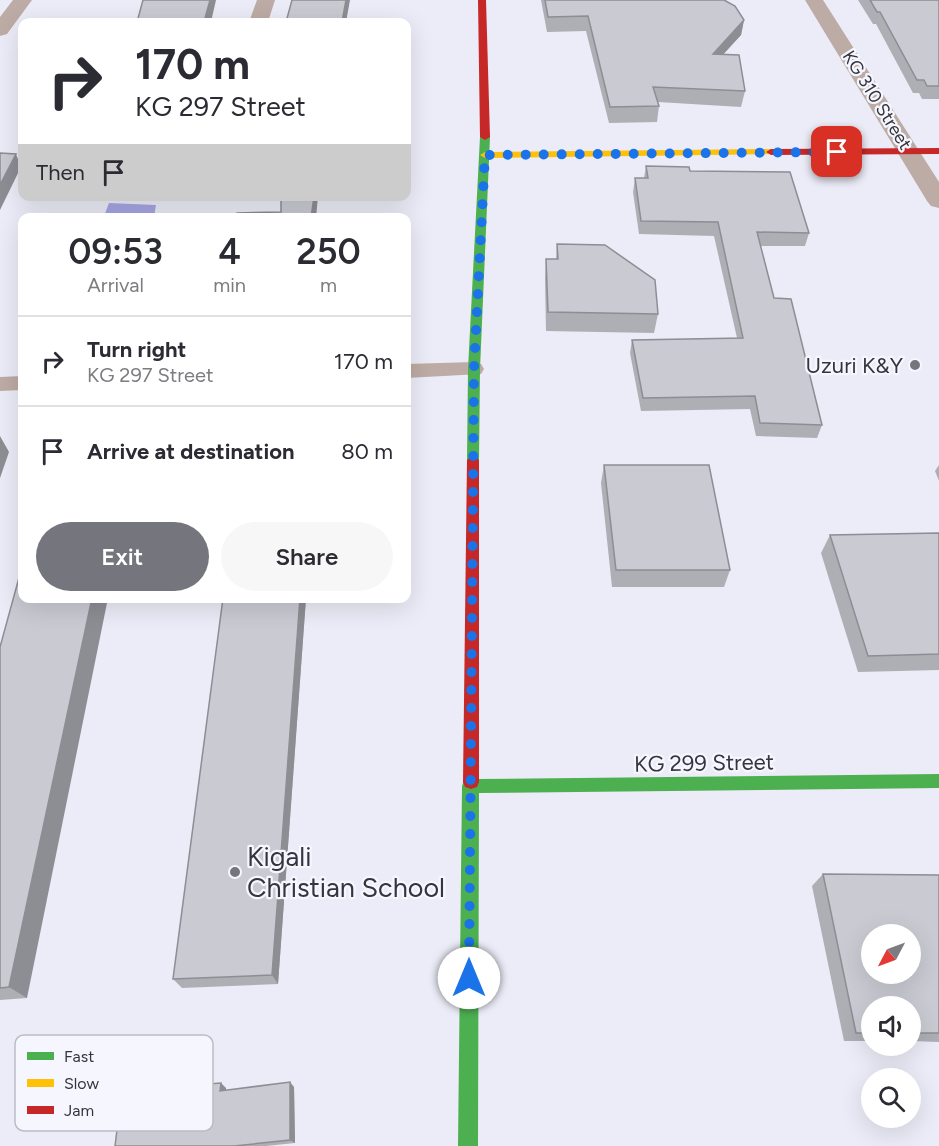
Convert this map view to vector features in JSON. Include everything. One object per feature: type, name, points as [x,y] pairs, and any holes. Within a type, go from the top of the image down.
[{"type":"main road","points":[[468,1146],[474,369],[485,155],[483,0]]},
{"type":"main road","points":[[485,155],[939,151]]},
{"type":"main road","name":"KG 299 Street","points":[[470,786],[939,781]]},
{"type":"street","points":[[0,30],[23,0]]},
{"type":"street","points":[[260,18],[266,0]]},
{"type":"street","name":"KG 310 Street","points":[[814,0],[939,201]]},
{"type":"lane","points":[[411,372],[474,369]]},
{"type":"lane","points":[[0,384],[18,383]]},
{"type":"water","points":[[109,203],[156,205],[155,213],[105,213]]},
{"type":"building","points":[[143,0],[210,0],[205,18],[138,18]]},
{"type":"building","points":[[292,0],[346,0],[343,18],[287,18]]},
{"type":"building","points":[[545,0],[724,0],[735,6],[744,20],[713,54],[739,55],[745,91],[653,87],[659,106],[610,107],[588,16],[548,17]]},
{"type":"building","points":[[870,0],[939,0],[939,86],[927,86],[924,80],[917,80],[880,12],[877,12]]},
{"type":"building","points":[[0,153],[16,154],[0,185]]},
{"type":"building","points":[[646,166],[689,167],[690,171],[790,172],[809,233],[757,232],[774,298],[791,299],[822,425],[760,423],[755,396],[643,398],[632,340],[743,338],[718,222],[641,221],[635,178],[648,178]]},
{"type":"building","points":[[281,201],[313,201],[312,213],[237,213],[281,212]]},
{"type":"building","points":[[557,244],[605,245],[655,280],[658,314],[548,312],[546,259],[558,259]]},
{"type":"building","points":[[604,465],[709,465],[730,570],[616,570]]},
{"type":"building","points":[[939,533],[939,654],[868,656],[830,535]]},
{"type":"building","points":[[18,581],[18,603],[91,603],[9,987],[0,988],[0,647]]},
{"type":"building","points":[[222,603],[300,603],[272,975],[173,979]]},
{"type":"building","points":[[823,874],[939,875],[939,1033],[921,1033],[921,996],[861,996],[861,1033],[856,1033]]},
{"type":"building","points":[[290,1082],[290,1140],[234,1146],[115,1146],[117,1131],[213,1131],[213,1084],[221,1083],[220,1091]]},
{"type":"traffic: fast","points":[[473,460],[474,369],[485,137]]},
{"type":"traffic: fast","points":[[470,786],[939,781]]},
{"type":"traffic: fast","points":[[468,1146],[471,782]]},
{"type":"traffic: slow","points":[[485,155],[771,152]]},
{"type":"traffic: jam","points":[[482,0],[485,137]]},
{"type":"traffic: jam","points":[[771,152],[939,151]]},
{"type":"traffic: jam","points":[[471,782],[473,460]]},
{"type":"place","name":"Uzuri K&Y","points":[[915,365]]},
{"type":"place","name":"Kigali Christian School","points":[[235,872]]},
{"type":"route","points":[[469,978],[474,369],[485,155],[837,152]]}]
